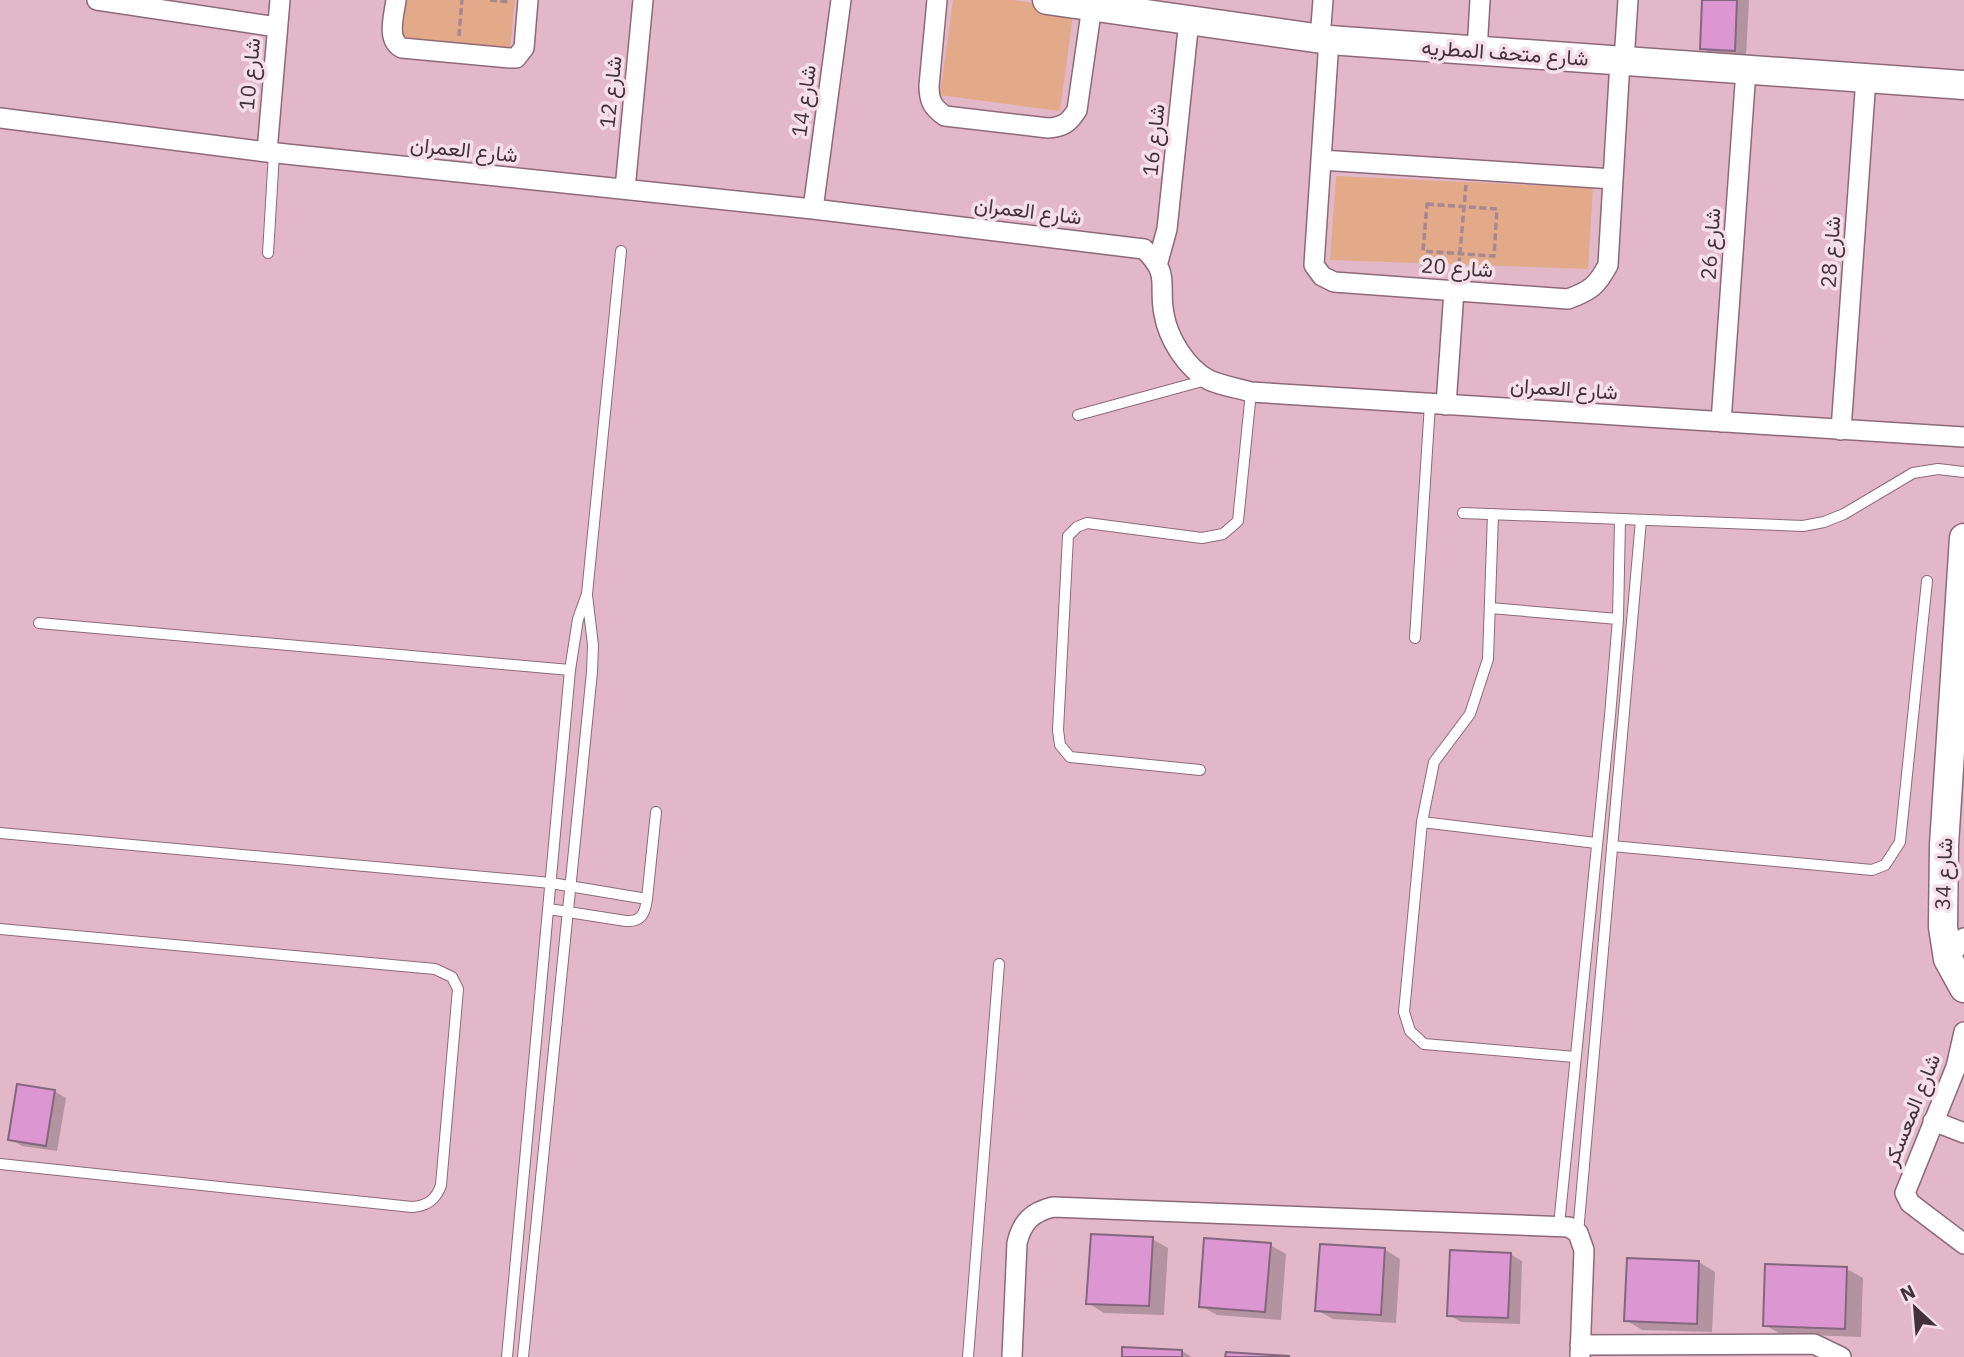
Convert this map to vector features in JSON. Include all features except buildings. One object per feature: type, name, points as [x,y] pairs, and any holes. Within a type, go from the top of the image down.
[{"type":"street","points":[[97,0],[277,27]]},
{"type":"street","name":"شارع 10","points":[[270,153],[280,0]]},
{"type":"street","points":[[396,0],[392,39],[396,45],[402,48],[510,58],[521,54],[524,48],[528,0]]},
{"type":"street","name":"شارع 12","points":[[625,189],[643,0]]},
{"type":"street","name":"شارع 14","points":[[813,209],[841,0]]},
{"type":"street","points":[[937,0],[929,86],[929,99],[935,109],[945,116],[1048,128],[1060,127],[1071,120],[1076,110],[1091,6]]},
{"type":"street","name":"شارع متحف المطريه","points":[[1047,0],[1172,12],[1325,40],[1964,85]]},
{"type":"street","name":"شارع 20","points":[[1323,0],[1325,40],[1321,160],[1314,251],[1314,265],[1322,276],[1334,282],[1568,299],[1586,293],[1599,281],[1608,265],[1628,0]]},
{"type":"street","points":[[1477,51],[1480,0]]},
{"type":"street","name":"شارع 16","points":[[1158,262],[1167,229],[1172,12]]},
{"type":"street","name":"شارع 26","points":[[1721,422],[1746,70]]},
{"type":"street","name":"شارع 28","points":[[1841,430],[1866,78]]},
{"type":"street","name":"شارع العمران","points":[[0,118],[270,153],[813,209],[1144,249],[1158,262],[1163,281],[1163,313],[1172,339],[1187,362],[1208,379],[1251,392],[1964,438]]},
{"type":"street","points":[[1321,160],[1613,179]]},
{"type":"street","points":[[1438,404],[1455,291]]},
{"type":"street","name":"شارع 34","points":[[1956,948],[1943,927],[1954,848],[1964,538]]},
{"type":"street","points":[[1956,948],[1964,988]]},
{"type":"street","name":"شارع المعسكر","points":[[1964,1032],[1956,1068],[1905,1188],[1910,1203],[1964,1244]]},
{"type":"street","points":[[1933,1121],[1964,1133]]},
{"type":"street","points":[[1012,1357],[1017,1243],[1020,1230],[1028,1219],[1040,1211],[1053,1208],[1559,1225],[1578,1233],[1584,1250],[1580,1351],[1814,1344],[1841,1357]]},
{"type":"lane","points":[[268,253],[270,153]]},
{"type":"lane","points":[[523,1357],[570,912],[592,672],[593,645],[587,594],[621,251]]},
{"type":"lane","points":[[1078,415],[1208,379]]},
{"type":"lane","points":[[1200,770],[1070,757],[1060,745],[1058,730],[1068,536],[1077,527],[1087,523],[1202,537],[1223,534],[1238,521],[1251,392]]},
{"type":"lane","points":[[1415,638],[1438,404]]},
{"type":"lane","points":[[1463,513],[1804,527],[1844,514],[1913,473],[1938,469],[1964,472]]},
{"type":"lane","points":[[1493,514],[1488,659],[1469,714],[1434,762],[1422,822],[1404,1013],[1410,1031],[1424,1044],[1575,1057]]},
{"type":"lane","points":[[1559,1225],[1611,716],[1618,619],[1620,519]]},
{"type":"lane","points":[[1578,1233],[1641,520]]},
{"type":"lane","points":[[1612,846],[1872,870],[1885,865],[1900,842],[1927,581]]},
{"type":"lane","points":[[508,1357],[570,670],[578,619],[587,594]]},
{"type":"lane","points":[[1490,608],[1618,619]]},
{"type":"lane","points":[[39,622],[570,670]]},
{"type":"lane","points":[[549,909],[634,921],[641,918],[647,899],[656,812]]},
{"type":"lane","points":[[1422,822],[1596,843]]},
{"type":"lane","points":[[0,833],[551,883],[647,899]]},
{"type":"lane","points":[[0,929],[435,969],[452,978],[458,989],[441,1185],[434,1199],[428,1204],[412,1207],[0,1164]]},
{"type":"lane","points":[[968,1357],[999,964]]},
{"type":"path","points":[[458,53],[462,0]]},
{"type":"path","points":[[1455,291],[1468,169]]},
{"type":"path","points":[[1427,204],[1497,209],[1494,256],[1460,254],[1423,251],[1427,204]]},
{"type":"shaded area","points":[[403,0],[515,0],[510,50],[399,39]]},
{"type":"shaded area","points":[[953,0],[1013,0],[1074,8],[1060,111],[940,95]]},
{"type":"shaded area","points":[[1336,176],[1593,188],[1588,269],[1330,260]]}]
